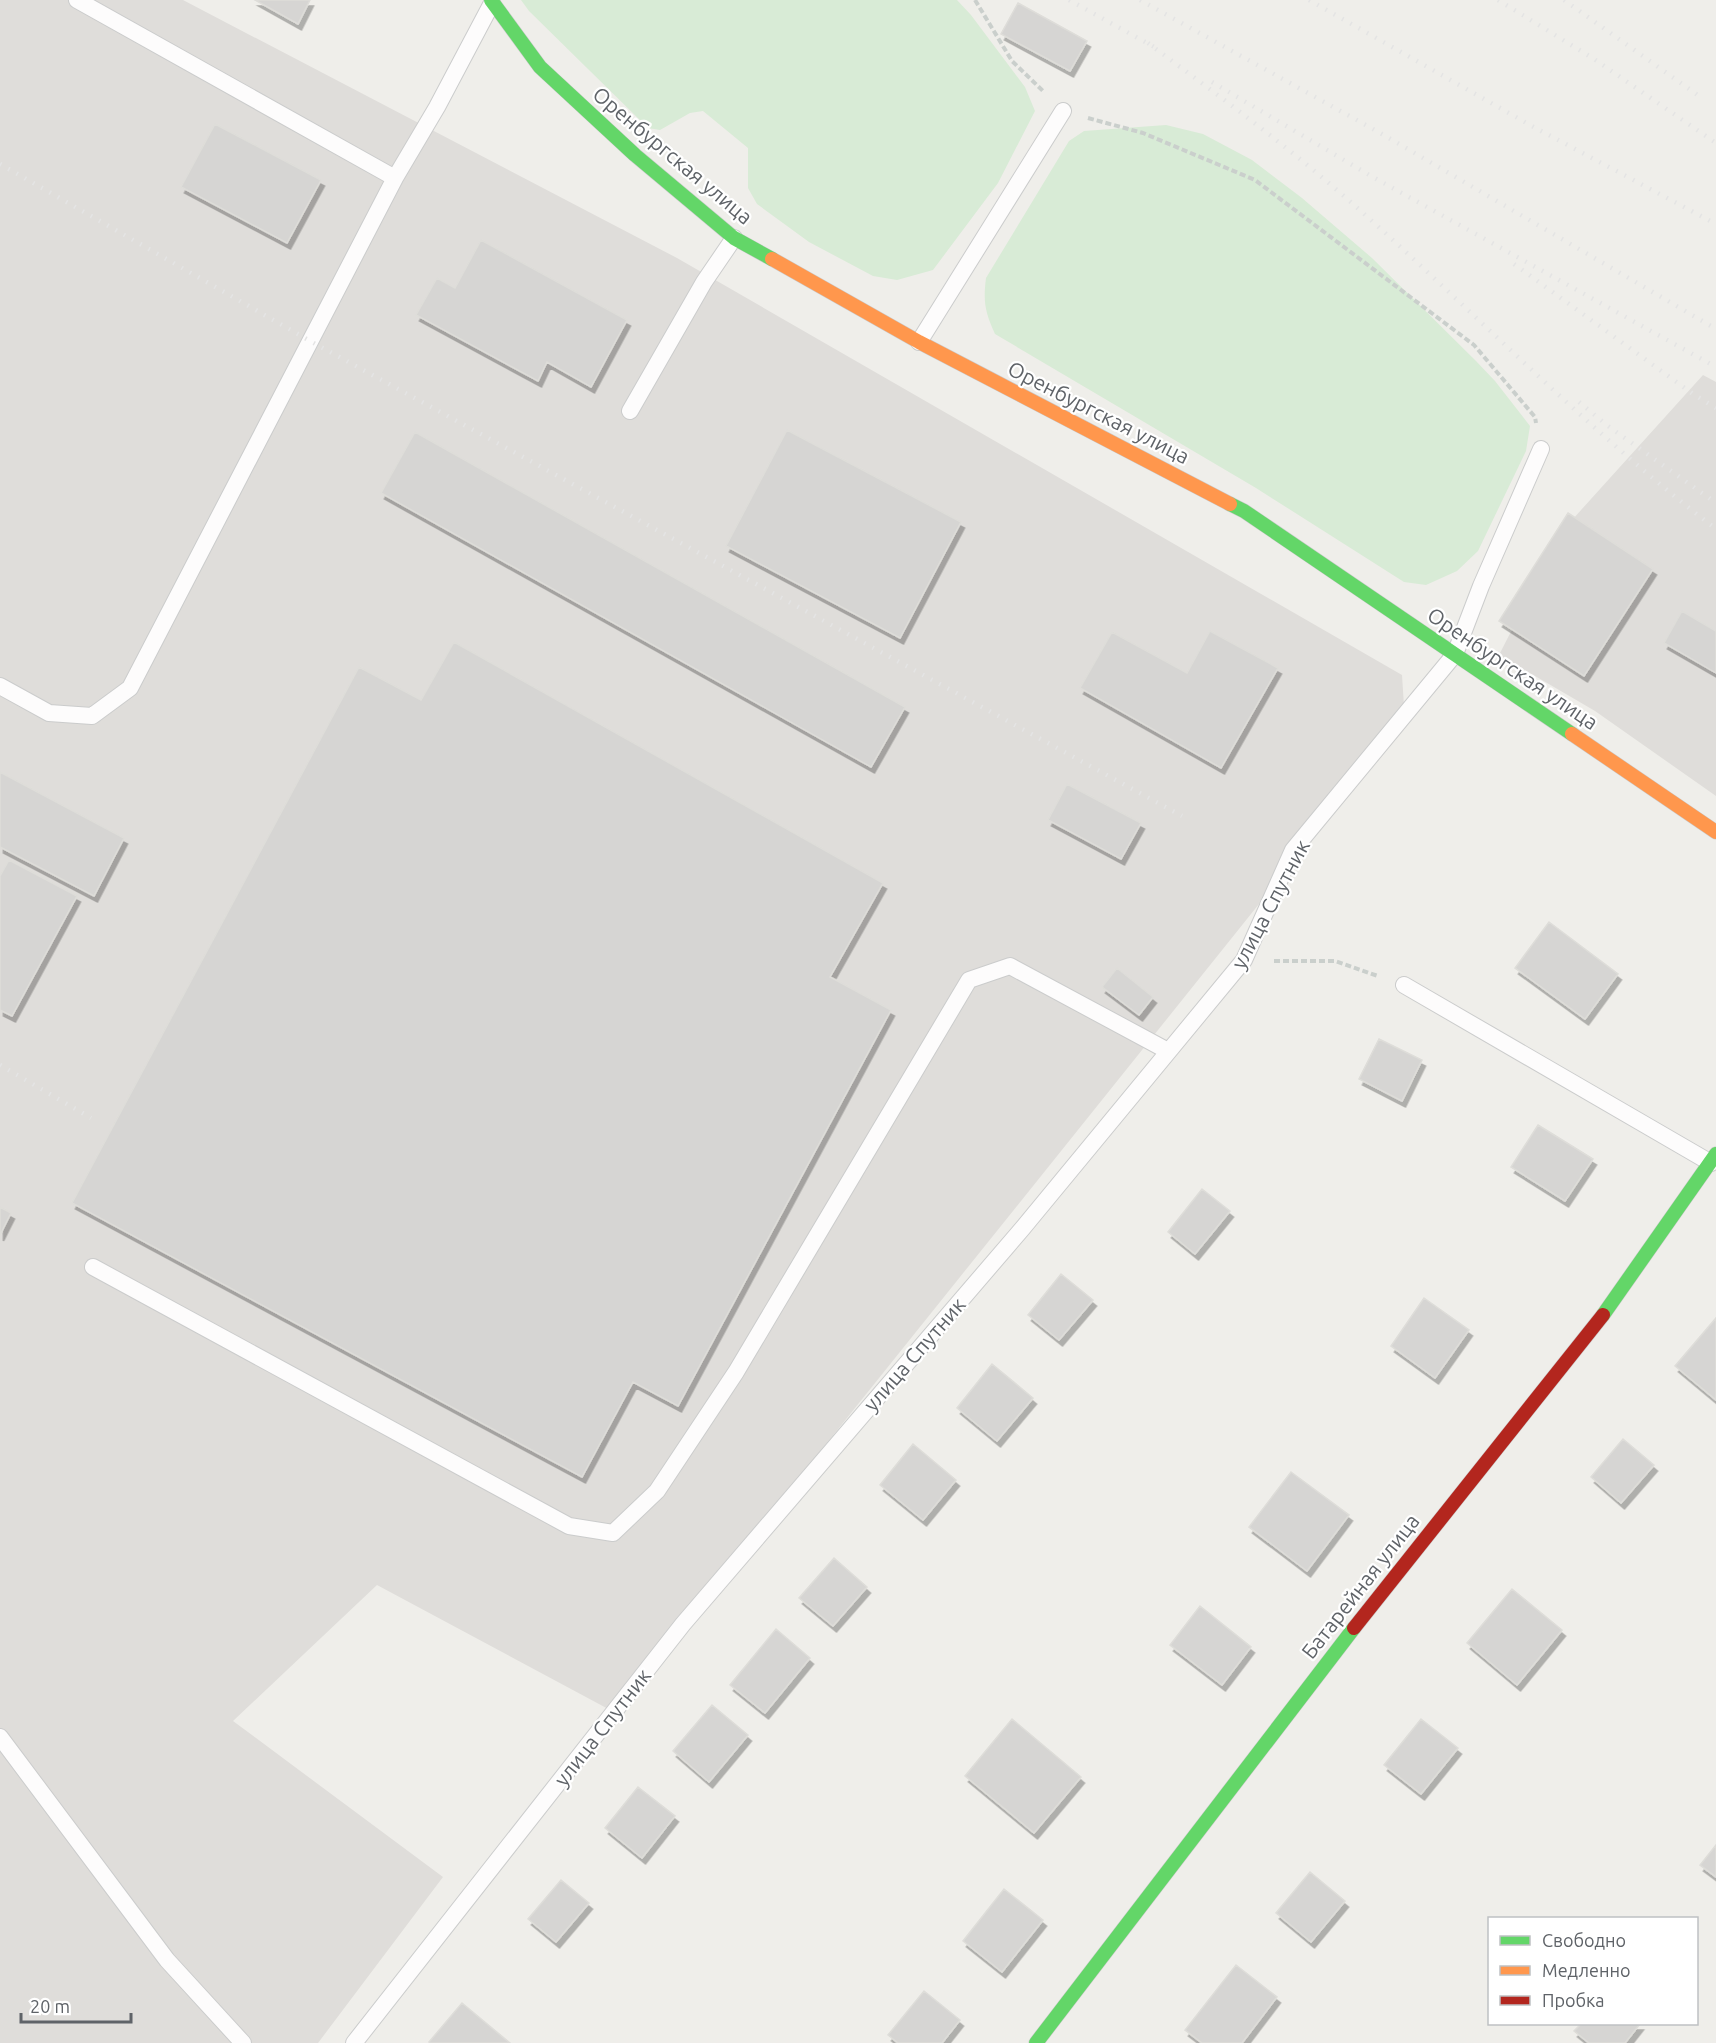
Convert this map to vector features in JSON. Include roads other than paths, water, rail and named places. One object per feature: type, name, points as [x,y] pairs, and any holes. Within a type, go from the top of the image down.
[{"type":"street","name":"Оренбургская улица","points":[[492,2],[540,67],[635,155],[735,238],[919,342],[1244,511],[1716,832]]},
{"type":"street","name":"Батарейная улица","points":[[1036,2043],[1310,1683],[1606,1311],[1714,1159]]},
{"type":"lane","points":[[77,0],[395,178]]},
{"type":"lane","points":[[0,686],[49,713],[92,716],[130,688],[395,178],[437,107],[492,2]]},
{"type":"lane","points":[[919,342],[1063,111]]},
{"type":"lane","points":[[630,411],[704,282],[735,238]]},
{"type":"lane","name":"улица Спутник","points":[[354,2043],[683,1624],[1022,1229],[1244,960],[1293,850],[1455,654],[1481,586],[1541,449]]},
{"type":"lane","points":[[93,1267],[569,1526],[613,1533],[657,1491],[736,1372],[969,980],[1010,966],[1168,1051]]},
{"type":"lane","points":[[1404,985],[1714,1159]]},
{"type":"lane","points":[[0,1737],[168,1960],[243,2043]]},
{"type":"railway","points":[[1069,0],[1156,48]]},
{"type":"railway","points":[[1140,0],[1382,134],[1716,329]]},
{"type":"railway","points":[[1309,0],[1530,125],[1716,224]]},
{"type":"railway","points":[[1498,0],[1594,59],[1716,143]]},
{"type":"railway","points":[[1564,0],[1699,96]]},
{"type":"railway","points":[[1148,43],[1273,137],[1345,197],[1573,408],[1667,490],[1716,529]]},
{"type":"railway","points":[[1212,82],[1371,176],[1716,367]]},
{"type":"railway","points":[[0,164],[310,341],[1182,816]]},
{"type":"railway","points":[[1514,264],[1693,394],[1716,408]]},
{"type":"railway","points":[[1579,402],[1608,426],[1716,503]]},
{"type":"railway","points":[[0,1065],[91,1118]]}]
